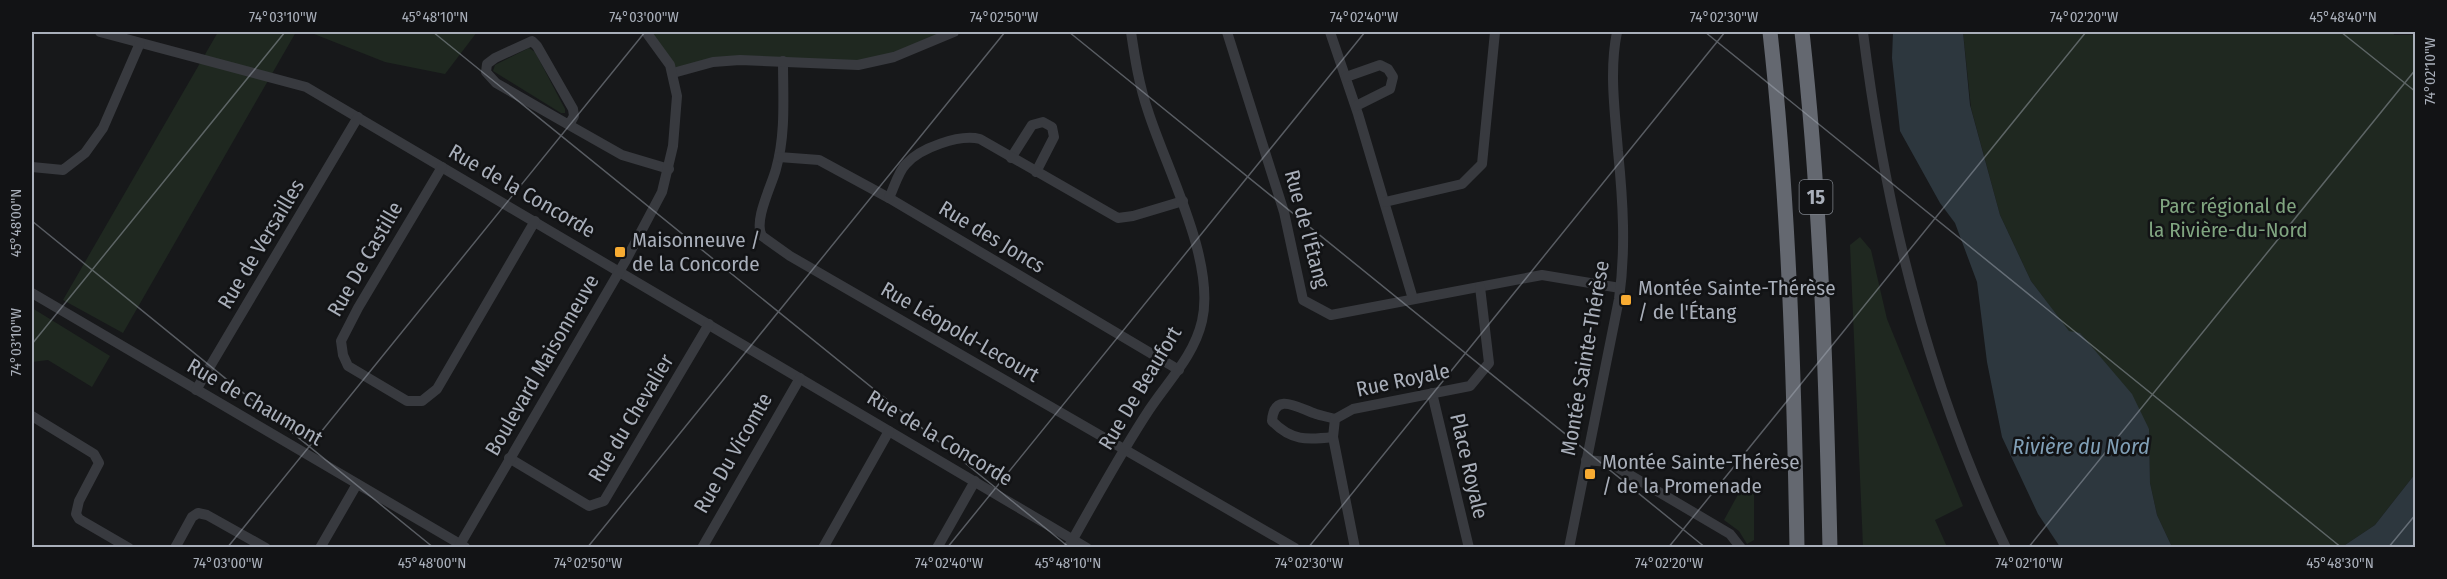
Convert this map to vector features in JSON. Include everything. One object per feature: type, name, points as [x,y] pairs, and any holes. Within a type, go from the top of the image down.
[{"type":"highway","name":"15","points":[[1770,32],[1782,158],[1791,299],[1797,548]]},
{"type":"highway","name":"15","points":[[1802,32],[1814,155],[1823,303],[1830,548]]},
{"type":"street","name":"Rue de la Concorde","points":[[100,32],[306,87],[975,481],[1070,543],[1087,548]]},
{"type":"street","points":[[646,32],[674,73],[714,63],[740,60],[858,65],[894,57],[954,32]]},
{"type":"street","name":"Rue De Beaufort","points":[[1070,543],[1149,409],[1179,370],[1194,343],[1202,321],[1204,300],[1197,252],[1183,201],[1148,113],[1138,75],[1131,32]]},
{"type":"street","name":"Rue de l'Étang","points":[[1227,32],[1284,212],[1303,300],[1331,315],[1542,275],[1620,288]]},
{"type":"street","points":[[1330,32],[1356,106],[1413,299]]},
{"type":"street","points":[[1385,202],[1462,184],[1482,164],[1495,32]]},
{"type":"street","name":"Montée Sainte-Thérèse","points":[[1569,548],[1620,288],[1623,213],[1612,74],[1617,32]]},
{"type":"street","points":[[1863,32],[1884,173],[1916,306],[1964,450],[2006,548]]},
{"type":"street","points":[[569,125],[574,116],[573,109],[535,43],[528,41],[489,62],[486,72],[493,81],[569,125],[622,155],[669,169]]},
{"type":"street","points":[[32,167],[63,170],[85,153],[103,128],[140,43]]},
{"type":"street","name":"Rue Léopold-Lecourt","points":[[783,61],[782,141],[759,220],[760,232],[767,240],[1124,451],[1295,548]]},
{"type":"street","points":[[1346,77],[1380,65],[1388,69],[1393,77],[1390,89],[1356,106]]},
{"type":"street","name":"Boulevard Maisonneuve","points":[[461,546],[509,458],[657,204],[669,169],[676,109],[674,73]]},
{"type":"street","name":"Rue de Versailles","points":[[196,390],[358,117]]},
{"type":"street","points":[[1011,158],[1032,125],[1039,122],[1048,124],[1052,127],[1054,137],[1036,172]]},
{"type":"street","points":[[889,198],[904,165],[921,152],[963,137],[980,139],[1118,218],[1133,216],[1183,201]]},
{"type":"street","name":"Rue des Joncs","points":[[779,157],[819,160],[889,198],[1179,370]]},
{"type":"street","name":"Rue De Castille","points":[[442,167],[358,308],[341,341],[343,355],[348,366],[407,401],[422,401],[437,389],[535,221]]},
{"type":"street","name":"Rue Royale","points":[[1355,548],[1333,437],[1335,418],[1353,409],[1470,386],[1489,363],[1479,287]]},
{"type":"street","name":"Rue de Chaumont","points":[[32,293],[461,546]]},
{"type":"street","name":"Rue du Chevalier","points":[[509,458],[589,506],[604,501],[710,324]]},
{"type":"street","name":"Rue Du Vicomte","points":[[702,548],[800,378]]},
{"type":"street","name":"Place Royale","points":[[1432,393],[1469,548]]},
{"type":"street","points":[[1333,437],[1304,440],[1281,430],[1272,421],[1273,412],[1277,406],[1287,403],[1316,414],[1335,418]]},
{"type":"street","points":[[32,416],[94,454],[99,463],[79,501],[75,514],[79,519],[129,548]]},
{"type":"street","points":[[823,548],[889,430]]},
{"type":"street","points":[[1586,460],[1612,464],[1730,534],[1741,548]]},
{"type":"street","points":[[937,548],[975,481]]},
{"type":"street","points":[[320,548],[357,484]]},
{"type":"street","points":[[175,548],[192,517],[198,513],[207,515],[266,548]]},
{"type":"green space","points":[[218,32],[296,32],[123,333],[63,300]]},
{"type":"green space","points":[[309,32],[477,32],[445,74],[385,62]]},
{"type":"green space","points":[[646,32],[955,32],[858,65],[740,60],[673,73]]},
{"type":"green space","name":"Parc régional de la Rivière-du-Nord","points":[[1963,32],[2393,32],[2394,35],[2415,35],[2415,474],[2375,525],[2342,547],[2172,547],[2157,515],[2150,483],[2149,429],[2069,332],[2031,281],[2000,215],[1971,108]]},
{"type":"green space","points":[[529,48],[535,52],[565,113],[561,113],[493,71],[495,65]]},
{"type":"green space","points":[[1860,237],[1871,250],[1887,319],[1963,506],[1935,520],[1947,547],[1863,547],[1850,245]]},
{"type":"green space","points":[[32,308],[110,356],[92,387],[48,360],[32,362]]},
{"type":"green space","points":[[1746,480],[1754,485],[1754,540],[1747,544],[1739,531],[1724,520]]},
{"type":"water","name":"Rivière du Nord","points":[[1893,32],[1963,32],[1970,105],[2000,215],[2031,281],[2069,331],[2080,333],[2132,394],[2149,429],[2150,483],[2157,515],[2172,547],[2060,547],[2038,514],[2002,437],[1987,362],[1977,282],[1955,223],[1940,203],[1900,131],[1892,58]]},
{"type":"water","points":[[2415,474],[2415,547],[2342,547],[2375,525]]},
{"type":"place","name":"Maisonneuve / de la Concorde","points":[[620,252]]},
{"type":"place","name":"Montée Sainte-Thérèse / de l'Étang","points":[[1626,300]]},
{"type":"place","name":"Montée Sainte-Thérèse / de la Promenade","points":[[1590,474]]}]
